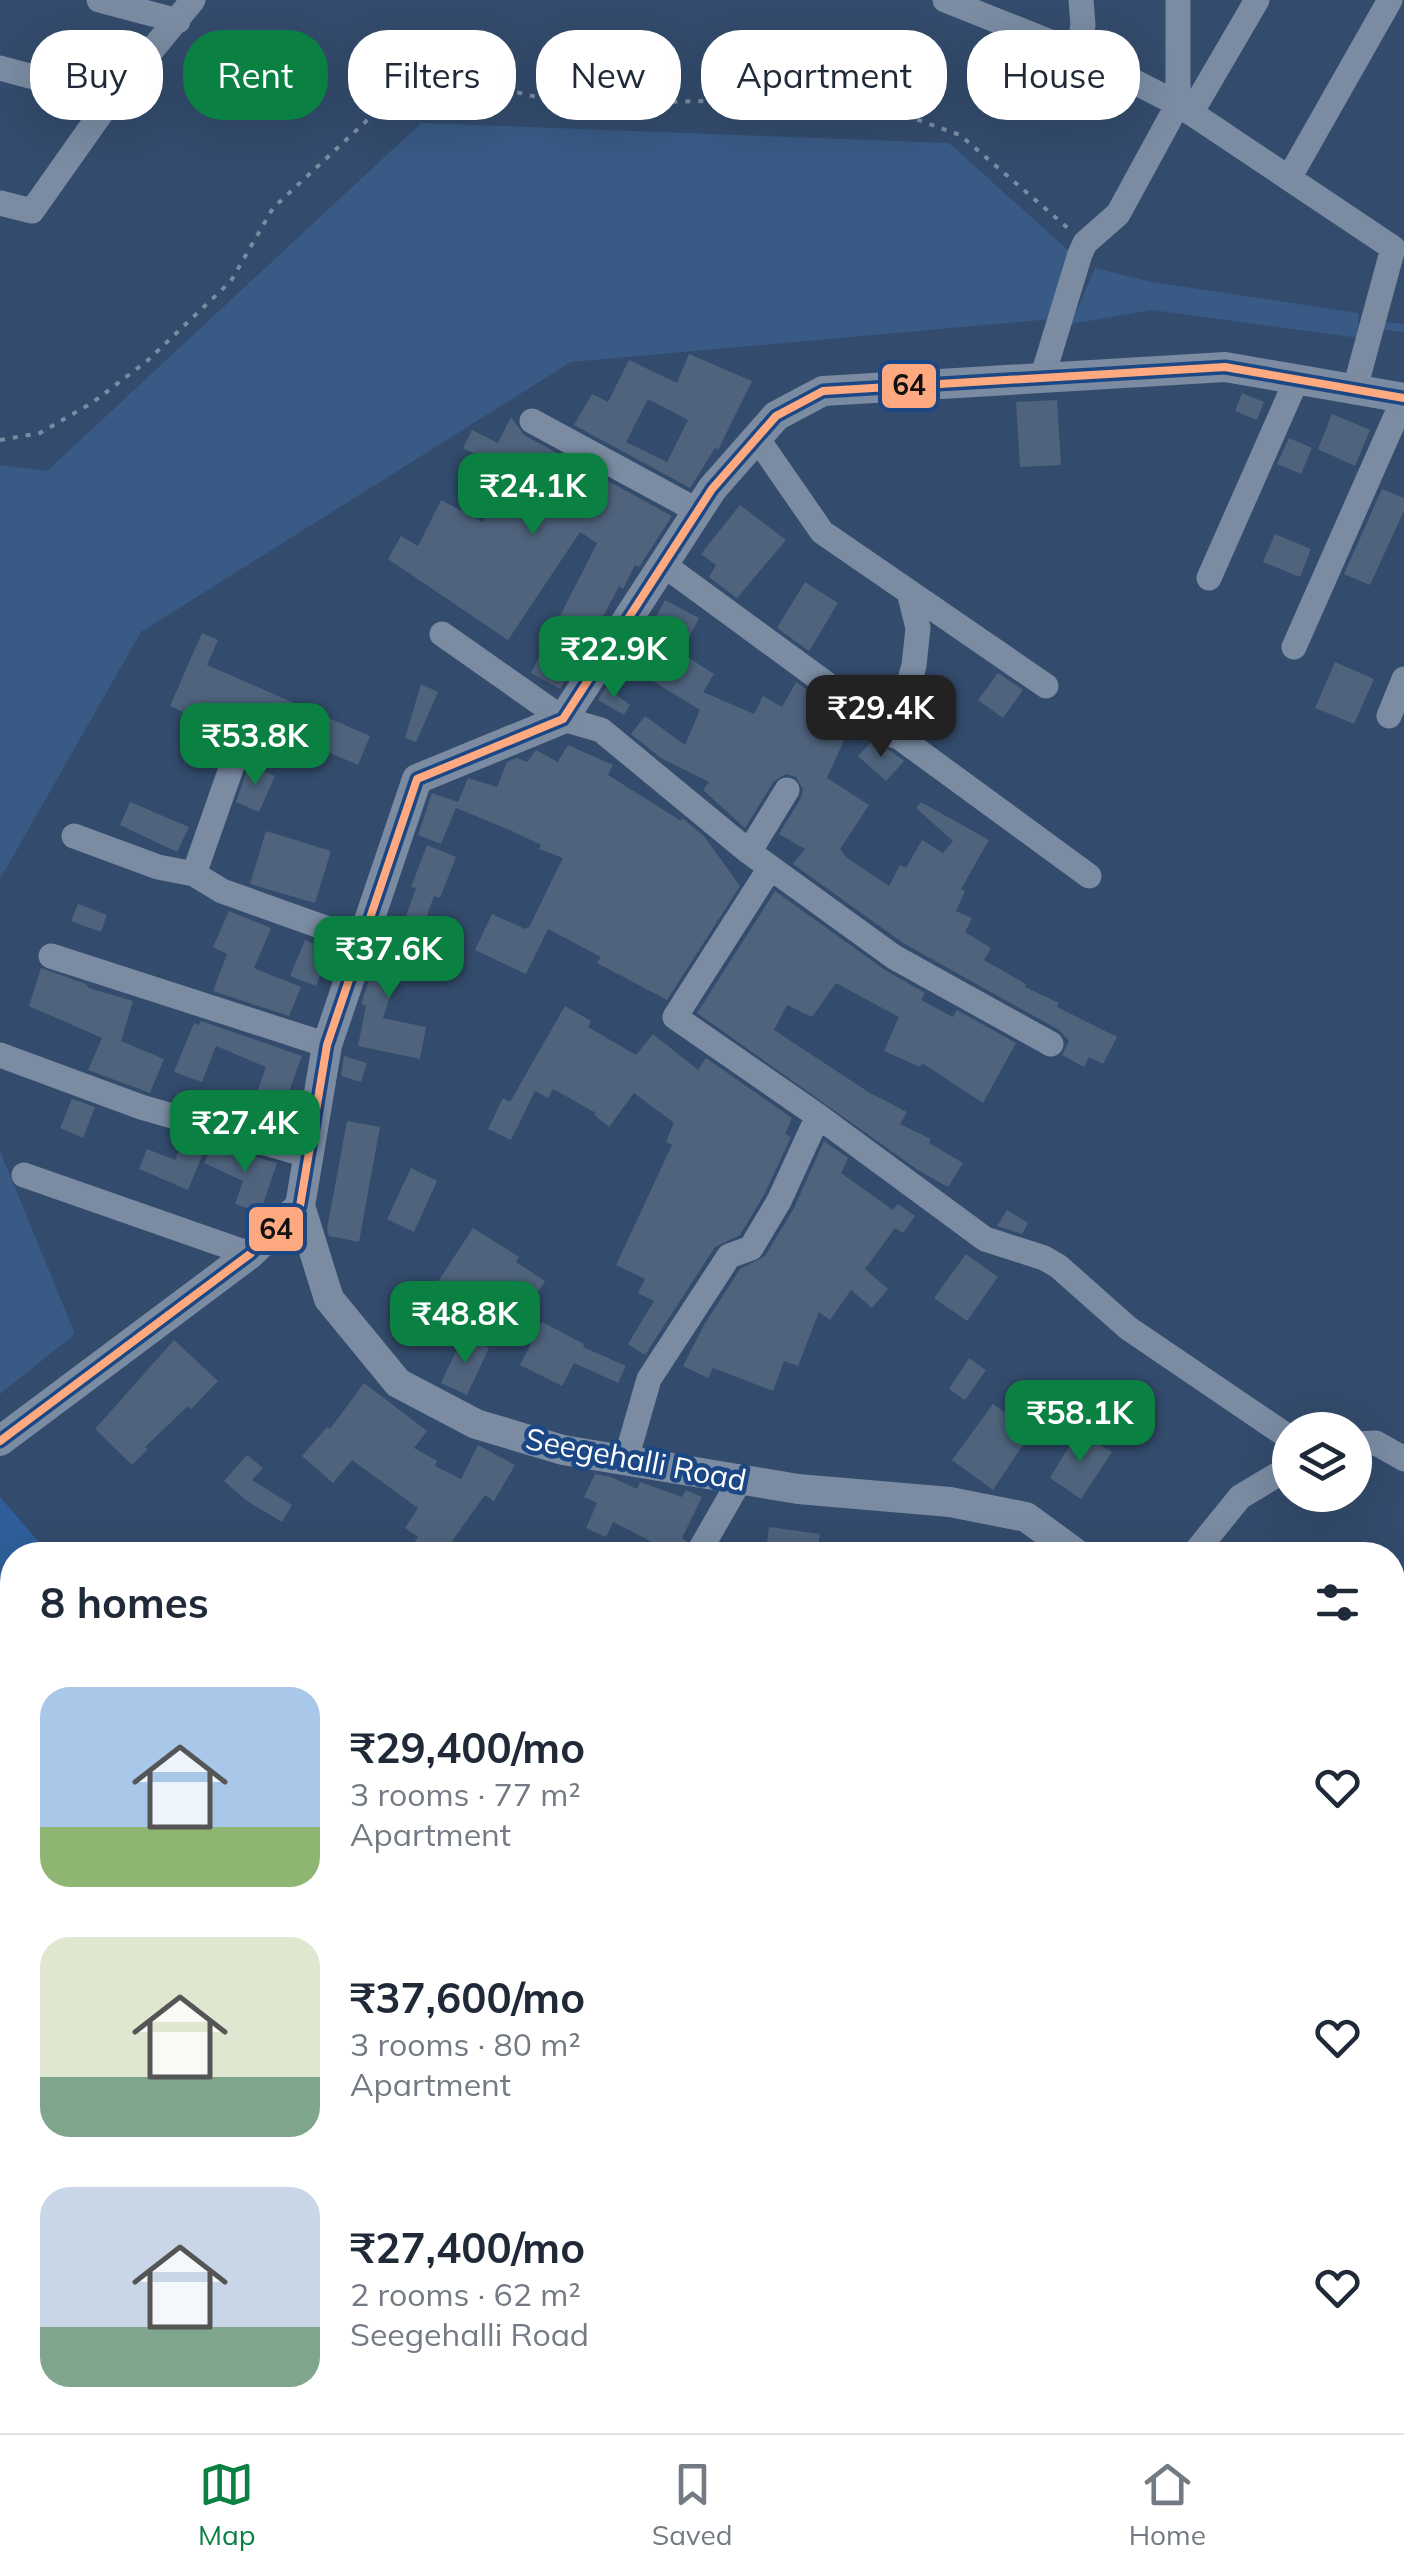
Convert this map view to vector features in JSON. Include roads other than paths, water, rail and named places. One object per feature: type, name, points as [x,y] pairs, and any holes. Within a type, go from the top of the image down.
[{"type":"street","points":[[99,0],[186,10]]},
{"type":"street","points":[[945,0],[1022,30]]},
{"type":"street","points":[[1081,0],[1082,30]]},
{"type":"street","points":[[1178,0],[1185,108]]},
{"type":"street","points":[[1043,376],[1082,249],[1118,214],[1257,0]]},
{"type":"street","points":[[1289,178],[1390,0]]},
{"type":"street","points":[[163,37],[186,10]]},
{"type":"street","points":[[0,68],[30,76]]},
{"type":"street","points":[[1140,84],[1185,108],[1289,178],[1398,239],[1354,392]]},
{"type":"street","points":[[0,203],[32,211],[96,120]]},
{"type":"street","points":[[0,1441],[250,1254],[300,1206],[327,1046],[417,779],[563,719],[712,489],[776,416],[823,391],[1225,367],[1404,398],[1294,648]]},
{"type":"street","points":[[1208,578],[1296,381]]},
{"type":"street","points":[[532,421],[698,511]]},
{"type":"street","points":[[757,438],[822,532],[1046,686]]},
{"type":"street","points":[[664,564],[1089,876]]},
{"type":"street","points":[[895,736],[914,665],[918,628],[909,592]]},
{"type":"street","points":[[442,634],[563,719],[601,730],[759,860],[894,958],[1051,1044]]},
{"type":"street","points":[[1390,716],[1404,680]]},
{"type":"street","points":[[194,874],[234,760]]},
{"type":"street","points":[[788,790],[759,860],[675,1017],[985,1239],[1058,1266],[1128,1328],[1272,1426]]},
{"type":"street","points":[[74,836],[158,868],[194,874],[222,890],[362,942]]},
{"type":"street","points":[[51,956],[327,1046]]},
{"type":"street","points":[[0,1055],[142,1107],[307,1156]]},
{"type":"street","points":[[626,1459],[649,1379],[729,1256],[751,1248],[779,1201],[818,1116]]},
{"type":"street","points":[[24,1174],[250,1254]]},
{"type":"street","name":"Seegehalli Road","points":[[300,1206],[329,1299],[398,1383],[476,1424],[563,1450],[740,1480],[950,1502],[1026,1517],[1060,1542]]},
{"type":"street","points":[[1372,1443],[1404,1459]]},
{"type":"street","points":[[1204,1542],[1240,1497],[1272,1478]]},
{"type":"street","points":[[704,1542],[740,1480]]},
{"type":"waterway","points":[[1375,325],[1404,328]]}]
